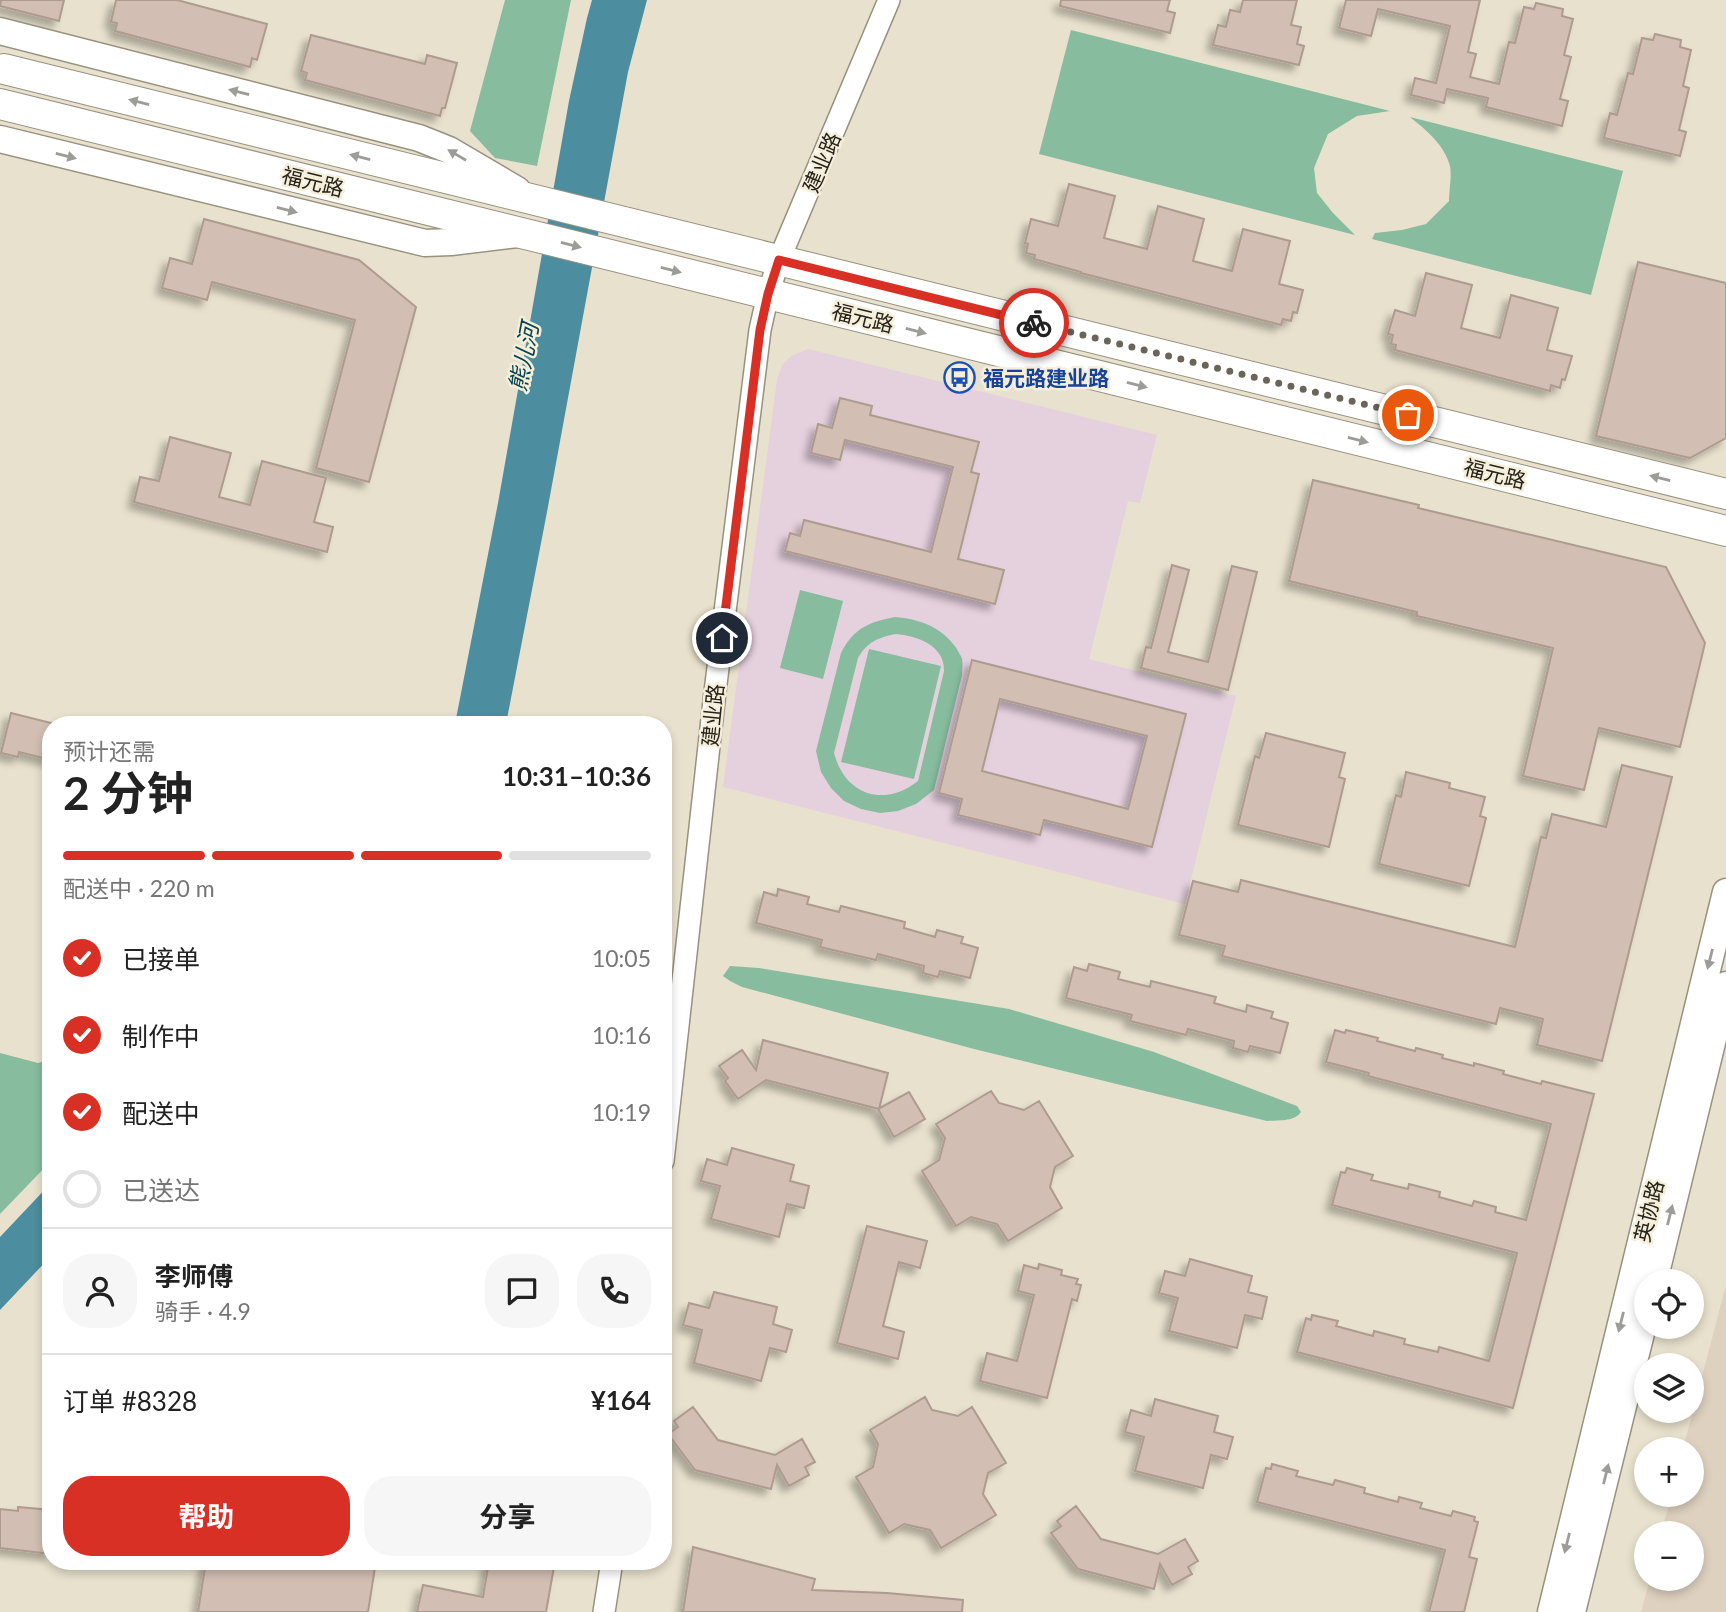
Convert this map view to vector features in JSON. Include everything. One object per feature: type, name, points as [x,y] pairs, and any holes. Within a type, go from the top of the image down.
[{"type":"main road","name":"福元路","points":[[4,69],[1726,494]]},
{"type":"main road","name":"福元路","points":[[0,104],[1726,531]]},
{"type":"street","name":"建业路","points":[[672,1080],[715,692],[760,330],[779,260],[889,0]]},
{"type":"street","points":[[0,31],[419,138],[449,150],[541,202]]},
{"type":"street","points":[[0,139],[425,243],[530,235]]},
{"type":"street","name":"英协路","points":[[1551,1612],[1726,892]]},
{"type":"street","name":"英协路","points":[[1657,1269],[1726,985]]},
{"type":"street","points":[[1572,1612],[1640,1339]]},
{"type":"street","points":[[604,1612],[611,1570]]},
{"type":"shaded area","points":[[808,349],[1157,435],[1140,503],[1128,501],[1089,659],[1236,696],[1185,904],[723,787],[777,380],[782,365],[791,356]]},
{"type":"shaded area","points":[[1726,1285],[1726,1612],[1641,1612],[1647,1591],[1704,1591],[1704,1521],[1664,1521],[1669,1507],[1704,1507],[1704,1437],[1686,1437],[1690,1423],[1704,1423],[1704,1369]]},
{"type":"green space","points":[[505,0],[571,0],[537,166],[495,158],[470,131]]},
{"type":"green space","points":[[1071,30],[1390,111],[1357,116],[1328,134],[1314,168],[1317,193],[1355,235],[1039,154]]},
{"type":"green space","points":[[1410,117],[1623,171],[1591,295],[1372,239],[1375,233],[1426,224],[1449,201],[1451,170],[1447,158],[1434,138]]},
{"type":"green space","points":[[800,590],[843,601],[823,679],[780,668]]},
{"type":"green space","points":[[895,617],[913,620],[930,625],[945,635],[962,658],[962,675],[934,790],[916,804],[898,811],[880,813],[861,809],[844,801],[831,788],[821,772],[816,751],[841,653],[857,632]],"holes":[[[896,634],[921,640],[935,649],[943,662],[944,671],[918,781],[892,794],[867,793],[847,779],[834,753],[858,658],[869,644]]]},
{"type":"green space","points":[[869,649],[941,666],[914,779],[841,762]]},
{"type":"green space","points":[[730,966],[759,968],[1009,1009],[1154,1052],[1297,1106],[1301,1112],[1290,1119],[1267,1121],[974,1049],[742,987],[723,976]]},
{"type":"green space","points":[[0,1053],[42,1062],[42,1170],[0,1214]]},
{"type":"water","points":[[592,0],[647,0],[628,72],[508,716],[457,716],[498,503],[569,101]]},
{"type":"water","points":[[42,1193],[42,1266],[0,1310],[0,1237]]},
{"type":"building","points":[[1,0],[64,0],[59,21],[0,6]]},
{"type":"building","points":[[116,0],[177,0],[267,24],[257,60],[252,58],[250,67],[115,31],[117,23],[111,22]]},
{"type":"building","points":[[1061,0],[1170,0],[1167,11],[1175,13],[1170,33],[1060,6]]},
{"type":"building","points":[[1243,0],[1297,0],[1291,25],[1301,27],[1297,44],[1304,46],[1299,65],[1213,45],[1218,25],[1226,27],[1230,10],[1240,12]]},
{"type":"building","points":[[1346,0],[1480,0],[1468,52],[1476,54],[1470,77],[1499,84],[1509,42],[1515,43],[1524,7],[1534,9],[1536,3],[1563,9],[1562,16],[1573,19],[1564,55],[1571,57],[1560,99],[1568,101],[1562,126],[1486,107],[1488,98],[1447,89],[1444,103],[1411,95],[1415,78],[1436,83],[1450,26],[1378,9],[1371,36],[1339,28]]},
{"type":"building","points":[[1655,34],[1681,40],[1680,47],[1691,50],[1683,86],[1689,88],[1679,130],[1686,132],[1680,156],[1604,138],[1610,113],[1617,115],[1628,73],[1633,74],[1642,38],[1653,40]]},
{"type":"building","points":[[311,35],[425,64],[427,55],[457,63],[445,108],[442,108],[440,116],[305,80],[307,73],[301,71]]},
{"type":"building","points":[[1069,184],[1115,196],[1104,238],[1147,249],[1158,206],[1204,219],[1193,261],[1232,271],[1243,229],[1290,241],[1279,284],[1303,290],[1297,313],[1293,312],[1291,321],[1283,319],[1281,325],[1034,259],[1035,255],[1026,253],[1028,244],[1025,243],[1031,219],[1058,226]]},
{"type":"building","points":[[204,219],[359,260],[416,307],[369,482],[316,468],[355,320],[212,282],[207,300],[162,288],[170,258],[192,264]]},
{"type":"building","points":[[1638,262],[1726,283],[1726,438],[1690,458],[1596,436]]},
{"type":"building","points":[[1426,273],[1472,285],[1461,328],[1500,338],[1511,295],[1558,308],[1547,350],[1572,356],[1560,388],[1551,385],[1550,391],[1395,350],[1396,345],[1391,344],[1393,335],[1388,334],[1395,310],[1415,316]]},
{"type":"building","points":[[840,398],[872,406],[870,415],[979,442],[971,472],[979,474],[958,559],[1004,570],[995,604],[785,551],[790,533],[800,536],[804,520],[931,552],[953,467],[845,440],[840,460],[811,453],[818,424],[832,428]]},
{"type":"building","points":[[170,437],[231,453],[219,497],[250,505],[262,461],[326,478],[314,522],[333,527],[327,552],[134,502],[140,477],[159,481]]},
{"type":"building","points":[[1313,480],[1666,567],[1705,643],[1680,747],[1599,728],[1584,790],[1523,776],[1553,648],[1417,616],[1417,612],[1289,581]]},
{"type":"building","points":[[1172,565],[1189,570],[1168,652],[1208,662],[1232,566],[1257,572],[1228,690],[1141,668],[1146,647],[1151,648]]},
{"type":"building","points":[[972,660],[1186,714],[1152,847],[1044,820],[1040,835],[958,815],[962,799],[939,793]],"holes":[[[1000,699],[1147,736],[1128,809],[982,771]]]},
{"type":"building","points":[[11,713],[42,721],[42,758],[19,752],[18,757],[1,753]]},
{"type":"building","points":[[1266,733],[1345,753],[1339,777],[1345,779],[1329,847],[1238,825],[1255,756],[1259,758]]},
{"type":"building","points":[[1622,765],[1672,777],[1602,1061],[1537,1045],[1543,1019],[1500,1008],[1496,1024],[1222,956],[1225,946],[1179,935],[1193,881],[1238,892],[1241,880],[1515,947],[1541,837],[1546,838],[1552,814],[1606,827]]},
{"type":"building","points":[[1406,772],[1450,783],[1449,788],[1485,797],[1480,816],[1486,818],[1469,886],[1379,864],[1396,795],[1401,797]]},
{"type":"building","points":[[778,889],[809,897],[807,904],[839,912],[841,906],[905,922],[904,928],[935,937],[937,930],[963,937],[961,943],[978,948],[970,978],[940,971],[938,977],[923,973],[924,966],[878,954],[876,960],[820,947],[822,940],[756,923],[764,892],[777,896]]},
{"type":"building","points":[[1089,964],[1120,972],[1118,979],[1150,987],[1151,981],[1216,997],[1214,1003],[1246,1012],[1247,1005],[1273,1012],[1271,1018],[1288,1023],[1280,1053],[1250,1046],[1248,1052],[1233,1048],[1234,1041],[1188,1029],[1186,1035],[1130,1021],[1132,1015],[1066,998],[1074,967],[1087,971]]},
{"type":"building","points":[[1335,1030],[1378,1038],[1377,1041],[1415,1051],[1416,1048],[1474,1066],[1474,1063],[1541,1084],[1542,1081],[1594,1094],[1513,1408],[1297,1352],[1306,1318],[1311,1320],[1312,1315],[1338,1321],[1336,1326],[1373,1336],[1374,1331],[1405,1339],[1404,1344],[1438,1352],[1439,1347],[1489,1361],[1517,1253],[1332,1205],[1341,1172],[1345,1173],[1347,1168],[1373,1175],[1371,1180],[1408,1189],[1409,1184],[1440,1192],[1439,1197],[1472,1206],[1474,1201],[1496,1207],[1495,1212],[1526,1220],[1551,1124],[1368,1076],[1369,1073],[1326,1062]]},
{"type":"building","points":[[763,1040],[888,1073],[879,1109],[766,1080],[738,1099],[725,1081],[728,1078],[719,1066],[742,1050],[756,1070]]},
{"type":"building","points":[[991,1091],[999,1103],[1024,1110],[1039,1101],[1073,1156],[1055,1167],[1050,1187],[1062,1208],[1008,1241],[997,1224],[971,1217],[956,1226],[922,1171],[939,1160],[945,1138],[936,1124]]},
{"type":"building","points":[[909,1092],[925,1119],[894,1137],[878,1109]]},
{"type":"building","points":[[732,1148],[794,1165],[790,1181],[809,1186],[804,1208],[787,1204],[779,1237],[711,1219],[720,1186],[701,1181],[707,1159],[727,1165]]},
{"type":"building","points":[[867,1226],[927,1241],[920,1268],[899,1262],[883,1326],[904,1332],[898,1359],[837,1343]]},
{"type":"building","points":[[1190,1259],[1252,1276],[1248,1292],[1267,1297],[1262,1319],[1245,1315],[1237,1348],[1169,1331],[1178,1298],[1159,1293],[1165,1271],[1185,1276]]},
{"type":"building","points":[[1039,1264],[1062,1270],[1061,1275],[1078,1279],[1076,1284],[1081,1285],[1077,1301],[1072,1299],[1047,1398],[980,1381],[987,1353],[1017,1361],[1034,1295],[1018,1291],[1024,1265],[1038,1269]]},
{"type":"building","points":[[714,1292],[777,1307],[773,1324],[792,1330],[786,1352],[770,1348],[761,1381],[694,1363],[702,1330],[683,1325],[689,1303],[709,1308]]},
{"type":"building","points":[[925,1397],[932,1410],[958,1416],[972,1407],[1006,1463],[988,1473],[983,1494],[996,1515],[941,1548],[930,1530],[904,1524],[889,1533],[856,1477],[873,1467],[878,1444],[870,1430]]},
{"type":"building","points":[[1155,1399],[1218,1416],[1214,1432],[1233,1437],[1227,1459],[1211,1455],[1203,1488],[1135,1471],[1144,1437],[1125,1432],[1131,1410],[1151,1416]]},
{"type":"building","points":[[693,1407],[718,1440],[775,1455],[802,1439],[815,1462],[805,1467],[809,1475],[789,1486],[777,1465],[771,1489],[695,1470],[672,1439],[672,1431],[678,1427],[674,1421]]},
{"type":"building","points":[[1272,1464],[1298,1471],[1296,1476],[1333,1485],[1335,1480],[1365,1488],[1364,1493],[1398,1502],[1399,1497],[1422,1503],[1420,1508],[1451,1516],[1453,1511],[1475,1517],[1474,1521],[1478,1522],[1469,1557],[1477,1559],[1464,1612],[1429,1612],[1445,1550],[1257,1502],[1266,1468],[1271,1469]]},
{"type":"building","points":[[1076,1506],[1101,1539],[1158,1554],[1185,1539],[1198,1561],[1188,1567],[1192,1574],[1172,1585],[1160,1564],[1154,1589],[1078,1569],[1051,1533],[1061,1526],[1057,1521]]},
{"type":"building","points":[[18,1507],[42,1509],[42,1553],[0,1548],[0,1509],[18,1511]]},
{"type":"building","points":[[693,1547],[815,1579],[812,1590],[963,1600],[962,1612],[683,1612]]},
{"type":"building","points":[[205,1570],[375,1570],[368,1612],[198,1612]]},
{"type":"building","points":[[488,1570],[553,1570],[546,1612],[417,1612],[423,1585],[483,1597]]},
{"type":"way so far","points":[[1034,323],[1408,415]]},
{"type":"place","name":"福元路建业路","points":[[960,377]]},
{"type":"route","points":[[722,638],[760,330],[779,260],[1034,323]]},
{"type":"water label","name":"熊儿河","points":[[523,357]]}]
